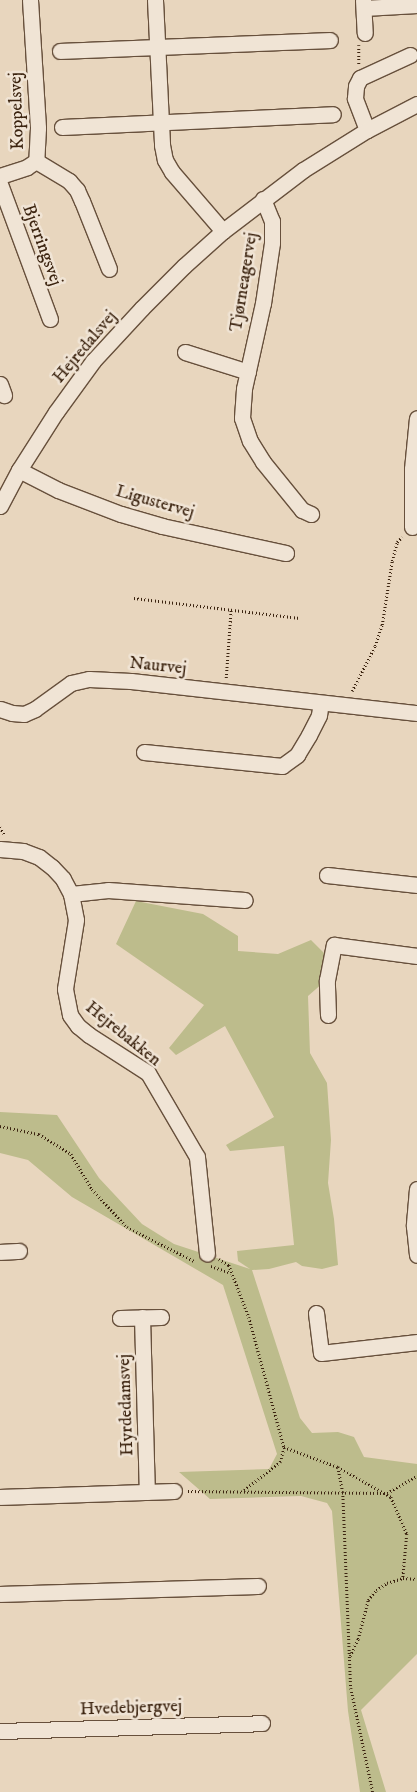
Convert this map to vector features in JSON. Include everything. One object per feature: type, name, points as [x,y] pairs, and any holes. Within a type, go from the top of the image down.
[{"type":"street","name":"Koppelsvej","points":[[30,0],[38,128],[36,161]]},
{"type":"street","points":[[155,0],[162,145],[165,160],[172,172],[223,230]]},
{"type":"street","points":[[365,32],[364,4],[417,5]]},
{"type":"street","points":[[60,51],[330,40]]},
{"type":"street","points":[[367,130],[355,98],[356,86],[360,78],[410,55]]},
{"type":"street","name":"Hejredalsvej","points":[[0,506],[19,470],[56,412],[93,361],[142,308],[223,230],[303,170],[367,130],[416,108]]},
{"type":"street","points":[[62,127],[333,114]]},
{"type":"street","points":[[0,176],[26,167],[36,161],[69,181],[77,190],[109,269]]},
{"type":"street","name":"Bjerringsvej","points":[[0,184],[50,319]]},
{"type":"street","name":"Tjørneagervej","points":[[263,199],[272,221],[272,243],[263,303],[244,389],[242,418],[250,441],[263,462],[302,510],[311,514]]},
{"type":"street","points":[[185,352],[248,372]]},
{"type":"street","points":[[412,527],[417,418]]},
{"type":"street","name":"Ligustervej","points":[[19,470],[58,490],[121,514],[162,526],[286,553]]},
{"type":"street","name":"Naurvej","points":[[0,709],[24,714],[35,709],[71,683],[89,679],[417,713]]},
{"type":"street","points":[[144,752],[282,766],[297,755],[319,715],[322,703]]},
{"type":"street","name":"Hejrebakken","points":[[0,849],[23,851],[39,857],[63,879],[71,894],[76,920],[65,989],[70,1015],[78,1026],[89,1035],[148,1073],[198,1157],[202,1259]]},
{"type":"street","points":[[327,875],[417,885]]},
{"type":"street","points":[[71,894],[108,890],[245,900]]},
{"type":"street","points":[[328,1015],[327,980],[334,946],[417,956]]},
{"type":"street","points":[[417,1189],[414,1226],[417,1255]]},
{"type":"street","points":[[0,1252],[19,1251]]},
{"type":"street","points":[[316,1313],[321,1353],[417,1342]]},
{"type":"street","name":"Hyrdedamsvej","points":[[142,1317],[147,1492]]},
{"type":"street","points":[[120,1318],[161,1317]]},
{"type":"street","points":[[0,1497],[174,1492]]},
{"type":"street","points":[[0,1594],[258,1586]]},
{"type":"street","name":"Hvedebjergvej","points":[[0,1731],[262,1723]]},
{"type":"path","points":[[360,78],[358,39],[365,32]]},
{"type":"path","points":[[349,705],[350,696],[375,646],[382,625],[392,561],[397,542],[412,527]]},
{"type":"path","points":[[134,598],[300,618]]},
{"type":"path","points":[[224,692],[231,609]]},
{"type":"path","points":[[0,1126],[39,1134],[71,1154],[92,1189],[127,1227],[231,1273]]},
{"type":"path","points":[[202,1259],[229,1265],[249,1317],[284,1447],[280,1462],[242,1491]]},
{"type":"path","points":[[284,1447],[338,1467],[387,1493],[394,1503],[407,1534],[404,1578]]},
{"type":"path","points":[[338,1467],[343,1492],[351,1688],[373,1792]]},
{"type":"path","points":[[174,1492],[387,1493],[417,1476]]},
{"type":"path","points":[[349,1658],[358,1640],[368,1600],[381,1586],[404,1578],[417,1579]]},
{"type":"shaded area","points":[[136,901],[203,914],[238,936],[238,951],[278,954],[311,940],[326,955],[324,982],[308,996],[310,1053],[327,1083],[331,1140],[328,1183],[334,1219],[338,1265],[322,1269],[302,1266],[296,1262],[269,1269],[252,1270],[300,1418],[312,1433],[338,1432],[354,1437],[364,1457],[417,1464],[417,1654],[361,1710],[386,1792],[360,1792],[348,1711],[332,1511],[327,1503],[301,1496],[210,1499],[179,1472],[269,1469],[277,1454],[223,1285],[72,1197],[28,1160],[0,1153],[0,1112],[57,1115],[99,1178],[142,1224],[174,1244],[250,1269],[238,1261],[237,1251],[294,1245],[284,1146],[230,1151],[226,1145],[274,1117],[225,1026],[176,1055],[169,1048],[204,1005],[116,944]]}]
